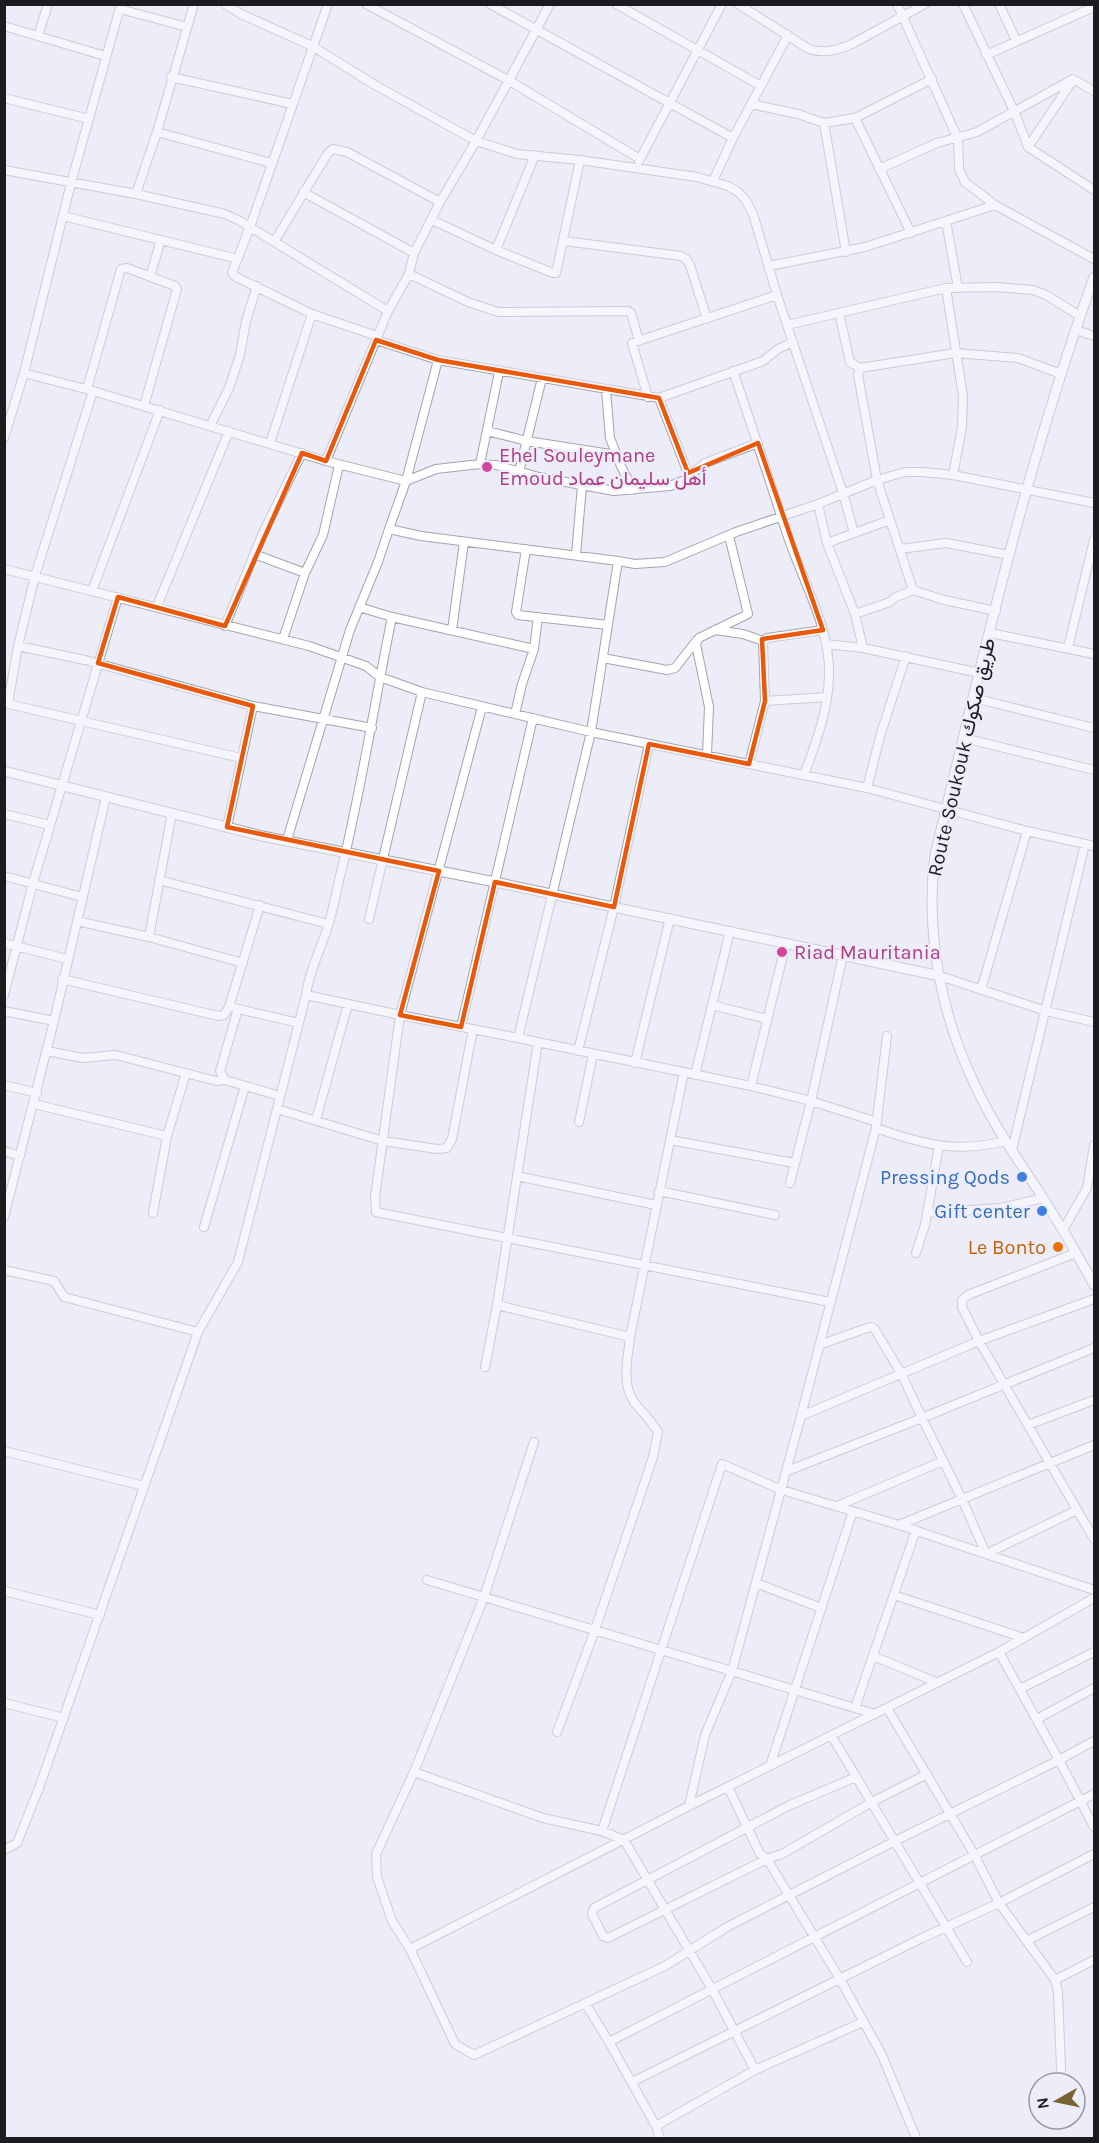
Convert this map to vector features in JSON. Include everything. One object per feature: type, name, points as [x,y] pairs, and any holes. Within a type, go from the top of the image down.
[{"type":"street","points":[[38,36],[48,4]]},
{"type":"street","points":[[136,194],[157,132],[171,77],[194,4]]},
{"type":"street","points":[[225,4],[241,14],[312,46],[375,85],[476,141],[516,154],[580,160],[697,177],[728,186],[745,198],[753,214],[854,533]]},
{"type":"street","points":[[328,4],[232,273],[236,277],[312,314],[438,360],[648,397],[659,398],[768,359],[778,350],[793,342]]},
{"type":"street","points":[[366,4],[508,80],[640,159]]},
{"type":"street","points":[[490,4],[733,138]]},
{"type":"street","points":[[326,461],[376,338],[409,274],[414,252],[550,4]]},
{"type":"street","points":[[615,4],[761,86]]},
{"type":"street","points":[[635,168],[722,4]]},
{"type":"street","points":[[738,4],[809,49],[816,51],[829,51],[852,44],[925,4]]},
{"type":"street","points":[[897,4],[958,139],[959,168],[965,182],[995,205],[1095,260]]},
{"type":"street","points":[[963,4],[1015,112],[1028,147],[1095,190]]},
{"type":"street","points":[[999,4],[1017,40]]},
{"type":"street","points":[[4,438],[24,373],[105,56],[121,7],[187,27]]},
{"type":"street","points":[[986,55],[1095,7]]},
{"type":"street","points":[[4,27],[105,56]]},
{"type":"street","points":[[713,181],[733,138],[788,35]]},
{"type":"street","points":[[171,77],[292,104]]},
{"type":"street","points":[[752,104],[798,114],[824,123],[855,118],[932,79]]},
{"type":"street","points":[[879,169],[937,143],[977,132],[1073,79]]},
{"type":"street","points":[[1073,79],[1095,91]]},
{"type":"street","points":[[1028,147],[1073,79]]},
{"type":"street","points":[[4,98],[89,119]]},
{"type":"street","points":[[855,118],[911,233]]},
{"type":"street","points":[[824,123],[846,252]]},
{"type":"street","points":[[157,132],[272,163]]},
{"type":"street","points":[[274,242],[303,192],[328,153],[333,149],[346,152],[440,201]]},
{"type":"street","points":[[496,250],[535,156]]},
{"type":"street","points":[[432,220],[555,274],[558,271],[580,160]]},
{"type":"street","points":[[4,170],[136,194],[225,214],[388,311]]},
{"type":"street","points":[[303,192],[414,252]]},
{"type":"street","points":[[769,266],[846,252],[995,205]]},
{"type":"street","points":[[63,216],[238,259]]},
{"type":"street","points":[[946,221],[958,288]]},
{"type":"street","points":[[150,277],[161,240]]},
{"type":"street","points":[[564,241],[681,256],[690,264],[707,319]]},
{"type":"street","points":[[144,406],[177,289],[175,286],[127,268],[122,269],[90,390],[35,576],[6,703],[241,758]]},
{"type":"street","points":[[409,274],[468,302],[498,312],[628,311],[631,313],[639,341]]},
{"type":"street","name":"Route Soukouk طريق صكوك","points":[[1095,277],[1061,374],[1009,555],[935,855],[931,914],[950,1023],[975,1086],[1006,1141],[1064,1230],[1095,1284]]},
{"type":"street","points":[[210,426],[229,388],[257,286]]},
{"type":"street","points":[[787,325],[946,288],[996,287],[1033,290],[1046,295],[1080,316]]},
{"type":"street","points":[[946,288],[963,406],[962,427],[953,475]]},
{"type":"street","points":[[648,397],[632,343],[777,295]]},
{"type":"street","points":[[838,313],[850,362],[860,368],[955,353],[1018,358],[1061,374]]},
{"type":"street","points":[[270,443],[312,314]]},
{"type":"street","points":[[1076,330],[1095,336]]},
{"type":"street","points":[[287,840],[341,657],[406,481],[438,360]]},
{"type":"street","points":[[860,368],[858,375],[877,480],[913,590]]},
{"type":"street","points":[[733,371],[826,644],[829,675],[827,697],[823,720],[804,775]]},
{"type":"street","points":[[480,464],[499,372]]},
{"type":"street","points":[[24,373],[90,390],[339,465],[406,481],[436,469],[480,464],[496,465],[582,486],[633,490],[670,486],[685,480],[705,463],[758,443]]},
{"type":"street","points":[[519,472],[542,378]]},
{"type":"street","points":[[606,390],[610,438],[633,490]]},
{"type":"street","points":[[659,398],[689,476]]},
{"type":"street","points":[[92,591],[160,411]]},
{"type":"street","points":[[157,606],[229,431]]},
{"type":"street","points":[[487,431],[527,441],[616,455]]},
{"type":"street","points":[[225,626],[254,554],[302,453]]},
{"type":"street","points":[[283,639],[305,573],[323,535],[339,465]]},
{"type":"street","points":[[389,529],[464,542],[635,564],[665,562],[877,480],[905,472],[922,471],[953,475],[1095,503]]},
{"type":"street","points":[[576,555],[582,486]]},
{"type":"street","points":[[818,504],[827,543],[855,614],[863,648]]},
{"type":"street","points":[[827,543],[890,520]]},
{"type":"street","points":[[603,658],[667,670],[675,668],[699,638],[748,615],[729,536]]},
{"type":"street","points":[[1068,648],[1095,540]]},
{"type":"street","points":[[452,630],[464,542]]},
{"type":"street","points":[[900,549],[946,543],[1009,555]]},
{"type":"street","points":[[526,549],[516,612],[521,616],[608,626]]},
{"type":"street","points":[[254,554],[305,573]]},
{"type":"street","points":[[518,1038],[591,732],[618,561]]},
{"type":"street","points":[[4,569],[283,639],[366,666],[380,677],[422,692],[591,732],[867,788],[1027,831],[1095,846]]},
{"type":"street","points":[[855,614],[890,602],[913,590],[944,600],[996,611]]},
{"type":"street","points":[[4,995],[33,883],[118,597]]},
{"type":"street","points":[[359,607],[392,617],[534,649]]},
{"type":"street","points":[[4,1850],[17,1843],[39,1788],[198,1332],[238,1262],[308,984],[328,924],[346,851],[392,617]]},
{"type":"street","points":[[515,714],[534,649],[538,617]]},
{"type":"street","points":[[715,630],[743,634],[763,641]]},
{"type":"street","points":[[763,641],[767,638],[823,630]]},
{"type":"street","points":[[990,633],[1095,654]]},
{"type":"street","points":[[699,638],[697,652],[709,707],[707,754]]},
{"type":"street","points":[[749,764],[765,701],[763,641]]},
{"type":"street","points":[[826,644],[863,648],[980,674]]},
{"type":"street","points":[[18,646],[98,663],[253,706],[372,728]]},
{"type":"street","points":[[867,788],[881,733],[906,657]]},
{"type":"street","points":[[369,919],[422,692]]},
{"type":"street","points":[[765,701],[827,697]]},
{"type":"street","points":[[974,698],[1095,728]]},
{"type":"street","points":[[228,827],[253,706]]},
{"type":"street","points":[[482,706],[400,1015],[375,1197],[376,1212],[386,1216],[507,1237],[830,1302]]},
{"type":"street","points":[[461,1027],[533,718]]},
{"type":"street","points":[[964,738],[1095,770]]},
{"type":"street","points":[[578,1051],[614,907],[650,744]]},
{"type":"street","points":[[4,771],[287,840],[940,976],[1046,1011],[1095,1022]]},
{"type":"street","points":[[4,1217],[37,1093],[106,797]]},
{"type":"street","points":[[149,937],[172,813]]},
{"type":"street","points":[[4,814],[50,825]]},
{"type":"street","points":[[981,990],[1027,831]]},
{"type":"street","points":[[1012,1150],[1086,844]]},
{"type":"street","points":[[4,876],[82,897]]},
{"type":"street","points":[[159,880],[328,924]]},
{"type":"street","points":[[62,980],[218,1016],[226,1013],[260,905]]},
{"type":"street","points":[[635,1063],[670,918]]},
{"type":"street","points":[[77,921],[149,937],[243,963]]},
{"type":"street","points":[[694,1075],[730,931]]},
{"type":"street","points":[[751,1086],[786,943]]},
{"type":"street","points":[[4,944],[67,959]]},
{"type":"street","points":[[790,1184],[843,955]]},
{"type":"street","points":[[306,995],[751,1086],[811,1101],[877,1125],[907,1139],[939,1146],[971,1148],[1006,1141]]},
{"type":"street","points":[[316,1120],[348,1004]]},
{"type":"street","points":[[712,1005],[767,1019]]},
{"type":"street","points":[[229,1007],[299,1023]]},
{"type":"street","points":[[225,1080],[220,1071],[238,1010]]},
{"type":"street","points":[[4,1011],[54,1022]]},
{"type":"street","points":[[277,1108],[383,1141],[437,1149],[447,1148],[452,1139],[473,1029]]},
{"type":"street","points":[[688,1806],[705,1735],[732,1671],[782,1490],[877,1125],[887,1036]]},
{"type":"street","points":[[485,1367],[497,1305],[538,1042]]},
{"type":"street","points":[[47,1051],[83,1058],[116,1055],[216,1081],[225,1080],[280,1096]]},
{"type":"street","points":[[579,1122],[593,1054]]},
{"type":"street","points":[[557,1732],[595,1630],[653,1457],[658,1432],[652,1421],[633,1400],[625,1382],[630,1337],[684,1072]]},
{"type":"street","points":[[153,1213],[167,1136],[186,1073]]},
{"type":"street","points":[[4,1085],[37,1093]]},
{"type":"street","points":[[204,1227],[245,1086]]},
{"type":"street","points":[[34,1104],[167,1136]]},
{"type":"street","points":[[670,1140],[794,1163]]},
{"type":"street","points":[[1064,1230],[1091,1189],[1095,1145]]},
{"type":"street","points":[[916,1253],[927,1213],[939,1146]]},
{"type":"street","points":[[4,1151],[20,1156]]},
{"type":"street","points":[[517,1176],[656,1205]]},
{"type":"street","points":[[659,1191],[775,1215]]},
{"type":"street","points":[[927,1213],[1001,1208],[1043,1198]]},
{"type":"street","points":[[1076,1253],[968,1295],[962,1300],[962,1307],[979,1341],[1095,1539]]},
{"type":"street","points":[[4,1270],[54,1281],[64,1296],[198,1332]]},
{"type":"street","points":[[801,1416],[979,1341],[1095,1299]]},
{"type":"street","points":[[497,1305],[630,1337]]},
{"type":"street","points":[[819,1345],[870,1327],[874,1328],[901,1373],[986,1554]]},
{"type":"street","points":[[787,1471],[1095,1348]]},
{"type":"street","points":[[1028,1425],[1095,1400]]},
{"type":"street","points":[[534,1442],[484,1597],[414,1772],[376,1854],[377,1877],[392,1921],[410,1948],[455,2044],[474,2055],[665,1966],[727,1927],[1095,1741]]},
{"type":"street","points":[[899,1525],[1095,1445]]},
{"type":"street","points":[[4,1451],[144,1486]]},
{"type":"street","points":[[837,1506],[943,1461]]},
{"type":"street","points":[[602,1831],[722,1464],[782,1490],[916,1530],[1095,1590]]},
{"type":"street","points":[[986,1554],[1077,1510]]},
{"type":"street","points":[[771,1766],[853,1511]]},
{"type":"street","points":[[855,1708],[916,1530]]},
{"type":"street","points":[[427,1580],[875,1714]]},
{"type":"street","points":[[756,1583],[821,1608]]},
{"type":"street","points":[[4,1591],[100,1615]]},
{"type":"street","points":[[894,1595],[1024,1638]]},
{"type":"street","points":[[410,1948],[688,1806],[999,1652],[1095,1598]]},
{"type":"street","points":[[999,1652],[1095,1827]]},
{"type":"street","points":[[1020,1689],[1095,1652]]},
{"type":"street","points":[[873,1656],[936,1682]]},
{"type":"street","points":[[1037,1719],[1095,1688]]},
{"type":"street","points":[[4,1703],[64,1718]]},
{"type":"street","points":[[887,1708],[974,1854],[999,1904],[1055,1980],[1058,1992],[1061,2069]]},
{"type":"street","points":[[831,1736],[967,1962]]},
{"type":"street","points":[[414,1772],[543,1818],[602,1831],[624,1840],[712,1989],[755,2070]]},
{"type":"street","points":[[856,1777],[788,1806],[592,1911],[603,1935],[608,1938],[767,1859],[782,1854],[872,1802],[927,1774]]},
{"type":"street","points":[[728,1787],[760,1854],[767,1859],[790,1895],[840,1978],[882,2055],[916,2139]]},
{"type":"street","points":[[609,2042],[1095,1794]]},
{"type":"street","points":[[632,2082],[840,1978],[999,1904],[1095,1854]]},
{"type":"street","points":[[1026,1941],[1095,1907]]},
{"type":"street","points":[[1055,1980],[1095,1960]]},
{"type":"street","points":[[585,2003],[632,2082],[656,2126],[660,2139]]},
{"type":"street","points":[[656,2126],[755,2070],[863,2022]]},
{"type":"highlighted area","points":[[376,340],[438,360],[659,398],[688,473],[758,443],[823,630],[762,639],[765,701],[749,764],[649,744],[614,907],[495,882],[461,1027],[400,1015],[439,871],[227,827],[253,706],[98,663],[118,597],[225,626],[302,453],[326,461]]},
{"type":"place","name":"Ehel Souleymane Emoud أهل سليمان عماد","points":[[487,467]]},
{"type":"place","name":"Riad Mauritania","points":[[782,952]]},
{"type":"place","name":"Pressing Qods","points":[[1022,1177]]},
{"type":"place","name":"Gift center","points":[[1042,1211]]},
{"type":"place","name":"Le Bonto","points":[[1058,1247]]}]
